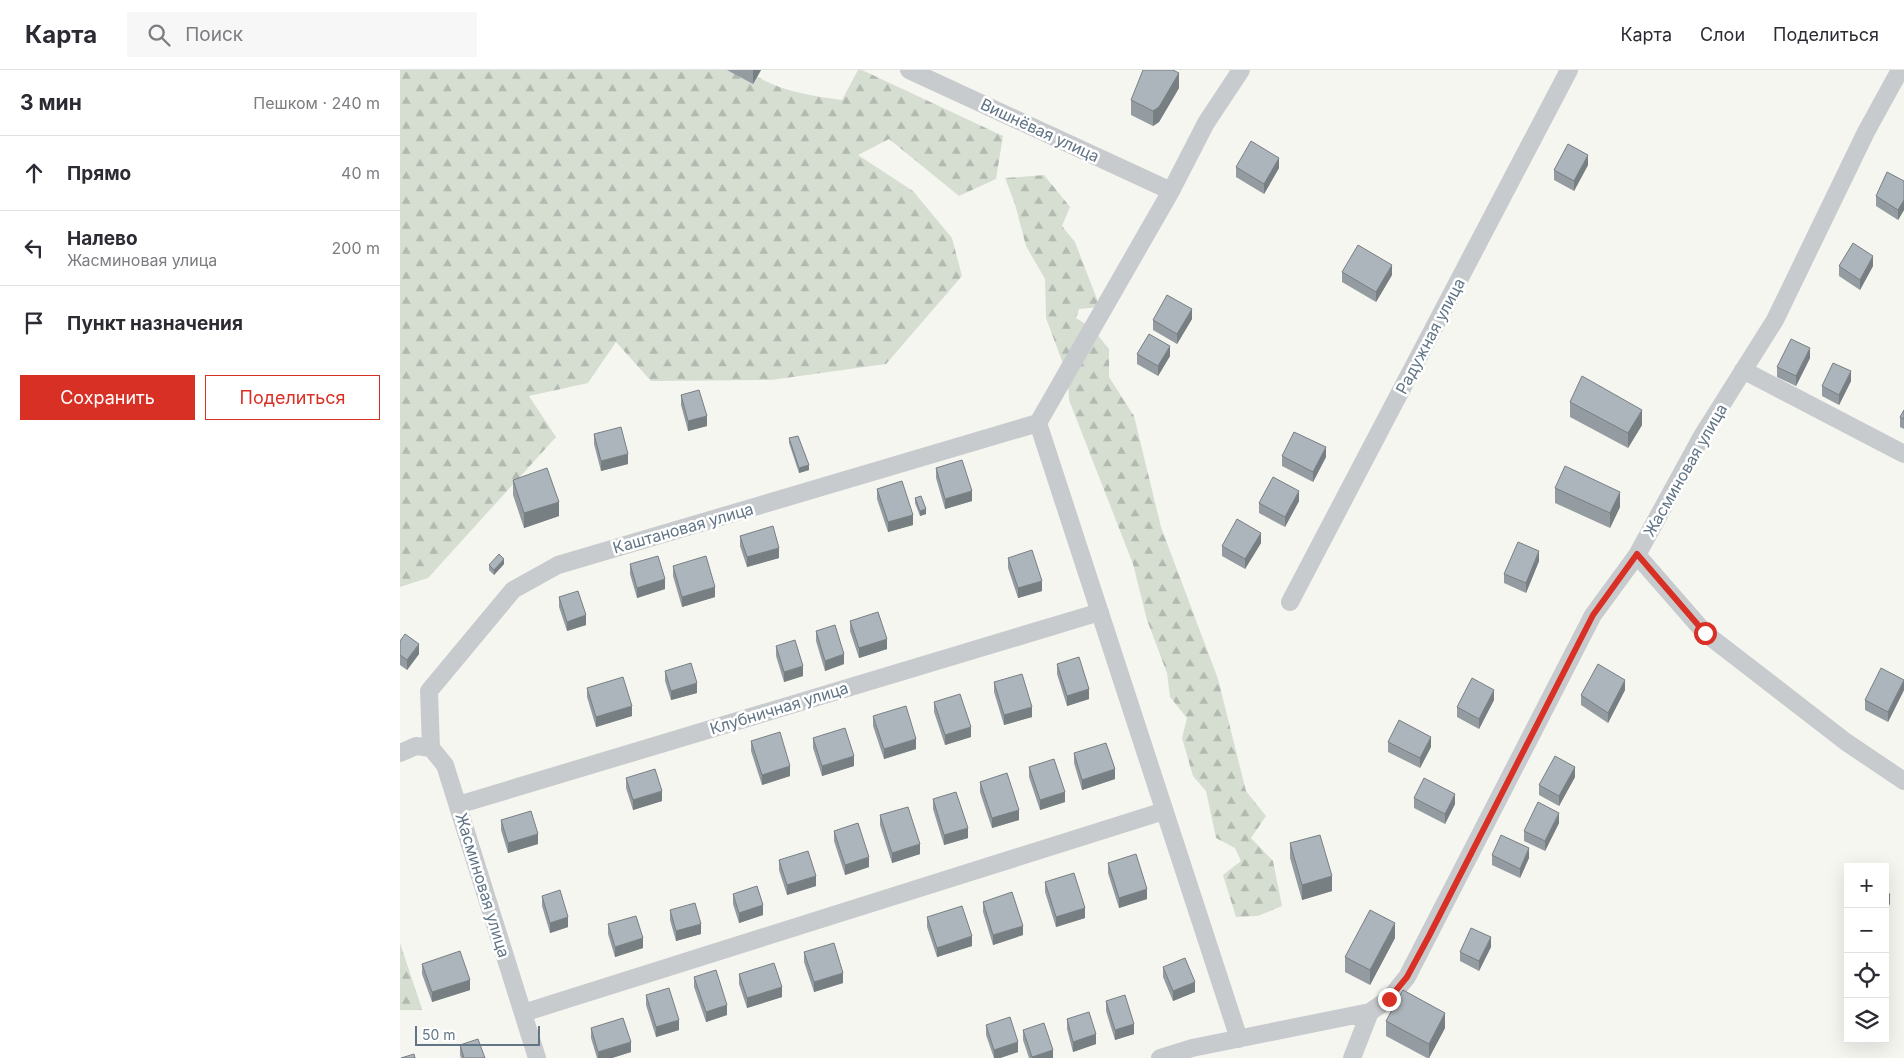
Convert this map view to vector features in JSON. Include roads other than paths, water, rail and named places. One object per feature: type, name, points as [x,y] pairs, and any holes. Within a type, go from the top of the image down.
[{"type":"street","name":"Вишнёвая улица","points":[[909,70],[1171,191]]},
{"type":"street","points":[[1239,1039],[1038,423],[1171,191],[1206,123],[1241,70]]},
{"type":"street","name":"Радужная улица","points":[[1290,602],[1569,70]]},
{"type":"street","name":"Жасминовая улица","points":[[1160,1058],[1192,1048],[1370,1012],[1389,999],[1407,977],[1593,615],[1637,554],[1702,436],[1775,320],[1866,132],[1900,70]]},
{"type":"street","points":[[1743,370],[1904,454]]},
{"type":"street","name":"Каштановая улица","points":[[430,748],[429,691],[513,590],[558,565],[1038,423]]},
{"type":"street","points":[[1637,554],[1705,633],[1846,742],[1904,782]]},
{"type":"street","name":"Клубничная улица","points":[[458,805],[1100,612]]},
{"type":"street","points":[[400,753],[416,746],[430,748]]},
{"type":"street","name":"Жасминовая улица","points":[[430,748],[445,765],[537,1058]]},
{"type":"street","points":[[523,1013],[1164,811]]},
{"type":"street","points":[[1352,1058],[1370,1012]]}]
